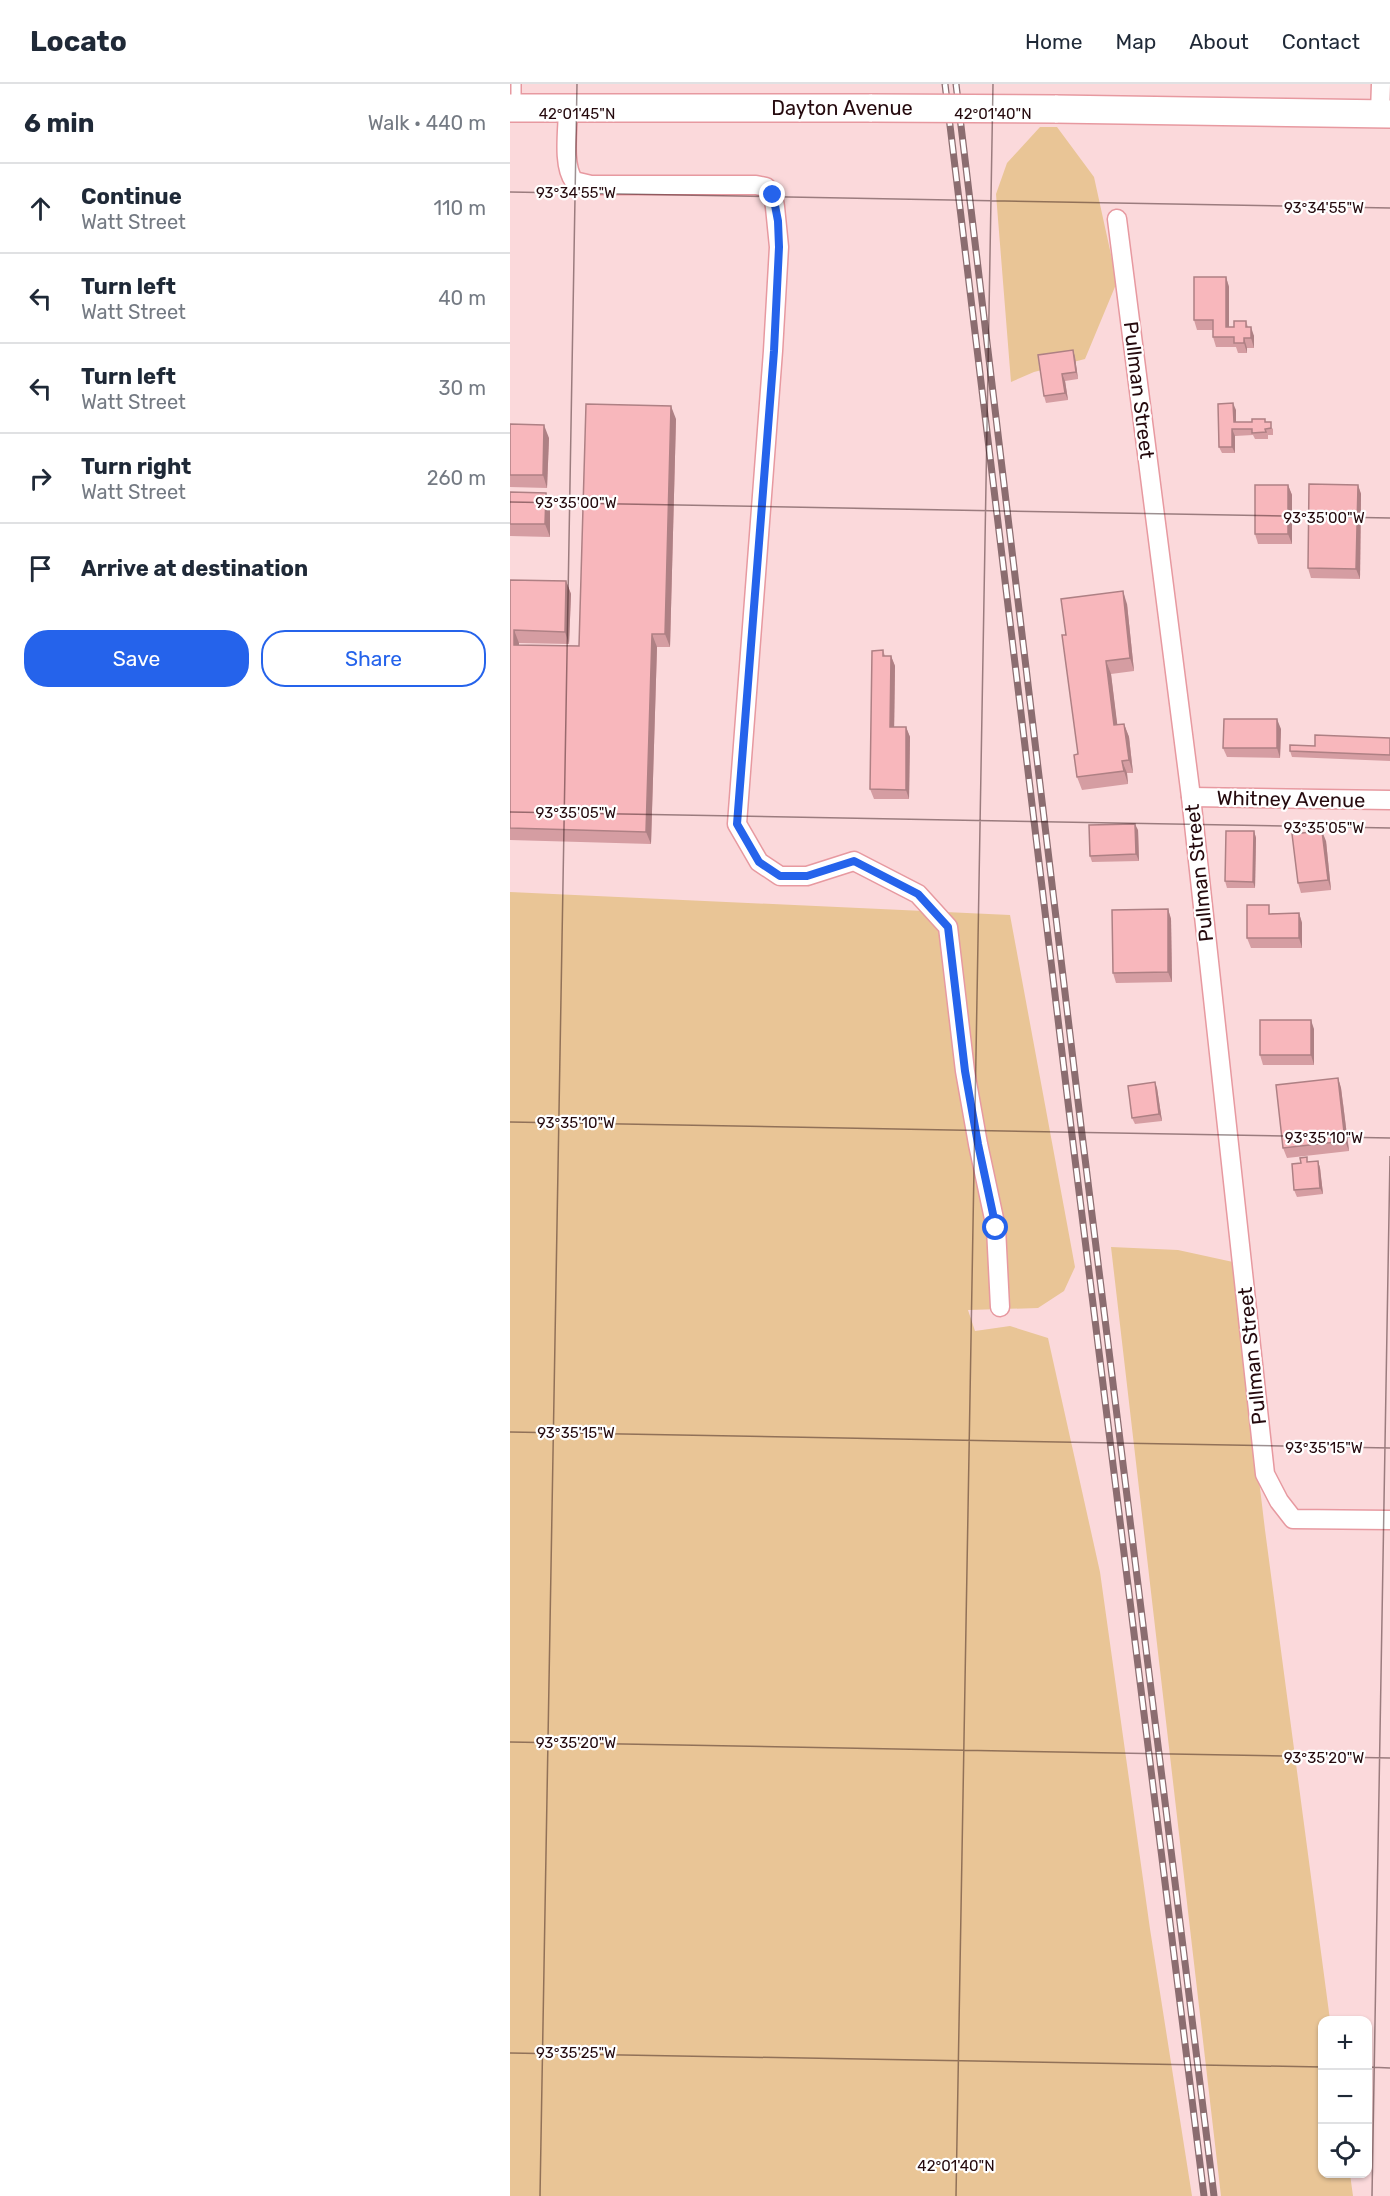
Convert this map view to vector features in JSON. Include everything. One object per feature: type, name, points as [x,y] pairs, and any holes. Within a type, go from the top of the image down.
[{"type":"main road","name":"Dayton Avenue","points":[[514,100],[568,108],[1055,109],[1385,113]]},
{"type":"street","points":[[1381,84],[1385,113]]},
{"type":"street","points":[[568,108],[567,165],[574,181],[591,184],[756,185],[766,187],[773,195],[778,221],[779,247],[774,351],[737,824],[759,862],[780,876],[807,876],[854,861],[918,894],[948,927],[965,1071],[996,1228],[1000,1307]]},
{"type":"street","name":"Pullman Street","points":[[1117,219],[1191,797],[1265,1474],[1279,1501],[1293,1519],[1390,1520]]},
{"type":"street","name":"Whitney Avenue","points":[[1191,797],[1390,800]]},
{"type":"shaded area","points":[[1040,127],[1057,127],[1094,177],[1117,282],[1085,359],[1034,372],[1011,382],[996,194],[1007,163]]},
{"type":"shaded area","points":[[510,892],[1010,915],[1075,1267],[1064,1291],[1038,1308],[968,1310],[975,1331],[1010,1326],[1048,1338],[1100,1572],[1150,1929],[1192,2196],[510,2196]]},
{"type":"shaded area","points":[[1111,1247],[1178,1250],[1233,1262],[1265,1530],[1329,2016],[1318,2016],[1318,2178],[1351,2178],[1353,2196],[1221,2196]]},
{"type":"building","points":[[1194,277],[1226,277],[1226,327],[1234,327],[1234,321],[1246,321],[1246,327],[1251,327],[1251,338],[1244,338],[1244,343],[1234,343],[1234,337],[1213,337],[1213,320],[1194,320]]},
{"type":"building","points":[[1073,350],[1076,372],[1062,374],[1065,393],[1044,396],[1038,355]]},
{"type":"building","points":[[1233,403],[1234,422],[1265,419],[1265,422],[1271,422],[1271,428],[1265,429],[1266,432],[1252,433],[1252,429],[1232,429],[1232,447],[1219,447],[1218,404]]},
{"type":"building","points":[[586,404],[671,406],[665,634],[652,634],[646,832],[510,828],[510,580],[566,581],[565,632],[514,630],[514,645],[579,646]]},
{"type":"building","points":[[510,424],[544,425],[543,475],[510,475]]},
{"type":"building","points":[[1309,484],[1358,485],[1356,569],[1308,568]]},
{"type":"building","points":[[1255,485],[1288,485],[1288,534],[1255,534]]},
{"type":"building","points":[[510,492],[546,493],[545,524],[510,524]]},
{"type":"building","points":[[1123,591],[1130,658],[1106,661],[1114,725],[1124,724],[1129,760],[1122,761],[1124,771],[1077,777],[1074,755],[1078,754],[1062,635],[1066,635],[1061,599]]},
{"type":"building","points":[[883,650],[883,656],[891,656],[890,727],[906,727],[906,790],[870,789],[872,651]]},
{"type":"building","points":[[1224,719],[1277,719],[1277,748],[1223,748]]},
{"type":"building","points":[[1315,735],[1390,738],[1390,755],[1290,751],[1290,745],[1315,746]]},
{"type":"building","points":[[1135,824],[1136,854],[1090,856],[1089,825]]},
{"type":"building","points":[[1226,831],[1254,831],[1253,882],[1225,881]]},
{"type":"building","points":[[1322,831],[1328,880],[1298,883],[1292,834]]},
{"type":"building","points":[[1247,905],[1269,905],[1269,914],[1299,913],[1299,938],[1247,938]]},
{"type":"building","points":[[1168,909],[1168,972],[1113,973],[1112,910]]},
{"type":"building","points":[[1260,1020],[1311,1020],[1311,1055],[1260,1055]]},
{"type":"building","points":[[1338,1078],[1345,1141],[1283,1148],[1276,1085]]},
{"type":"building","points":[[1155,1082],[1159,1114],[1132,1118],[1128,1086]]},
{"type":"building","points":[[1307,1157],[1307,1162],[1318,1161],[1320,1188],[1294,1190],[1292,1164],[1301,1163],[1300,1158]]},
{"type":"railway","points":[[945,84],[1071,1127],[1204,2196]]},
{"type":"railway","points":[[956,84],[1081,1126],[1214,2196]]},
{"type":"route","points":[[773,195],[778,221],[779,247],[774,351],[737,824],[759,862],[780,876],[807,876],[854,861],[918,894],[948,927],[965,1071],[996,1228]]}]
